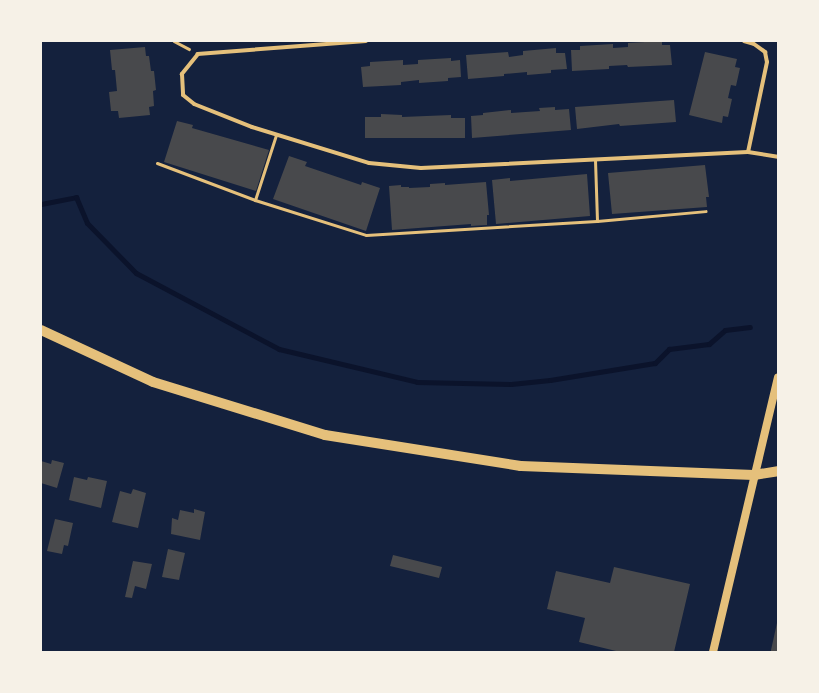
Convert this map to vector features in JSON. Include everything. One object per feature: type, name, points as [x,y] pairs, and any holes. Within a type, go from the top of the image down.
[{"type":"main road","points":[[41,330],[153,382],[325,435],[520,466],[754,475],[778,471]]},
{"type":"main road","points":[[713,652],[778,378]]},
{"type":"street","points":[[366,41],[198,54],[182,74],[183,95],[194,104],[252,127],[369,163],[421,168],[748,152],[778,157]]},
{"type":"street","points":[[744,41],[754,44],[765,52],[767,62],[748,152]]},
{"type":"lane","points":[[256,200],[276,135]]},
{"type":"lane","points":[[595,160],[597,221]]},
{"type":"lane","points":[[157,163],[256,200],[366,235],[597,221],[706,211]]},
{"type":"path","points":[[174,41],[198,54]]},
{"type":"building","points":[[662,41],[662,45],[670,45],[672,65],[628,67],[627,65],[609,66],[609,69],[572,71],[571,50],[580,50],[580,46],[613,44],[613,48],[628,47],[628,43]]},
{"type":"building","points":[[145,47],[146,56],[149,56],[151,71],[154,71],[156,90],[153,91],[154,106],[149,107],[150,115],[119,118],[118,111],[111,111],[109,92],[117,91],[115,70],[112,70],[110,50]]},
{"type":"building","points":[[556,48],[556,53],[565,53],[567,69],[551,70],[551,73],[527,75],[527,72],[504,74],[504,76],[468,79],[466,55],[508,52],[509,57],[523,55],[523,51]]},
{"type":"building","points":[[705,52],[737,59],[735,67],[740,68],[736,86],[731,85],[728,98],[732,99],[728,117],[723,116],[722,123],[689,115]]},
{"type":"building","points":[[451,58],[451,61],[460,60],[461,77],[448,78],[448,81],[419,83],[419,80],[401,82],[401,85],[363,87],[361,67],[370,66],[370,62],[403,60],[403,65],[418,64],[418,60]]},
{"type":"building","points":[[674,100],[676,122],[620,126],[619,124],[577,129],[575,107]]},
{"type":"building","points":[[555,107],[555,110],[569,109],[571,130],[472,138],[471,116],[511,110],[511,113],[540,111],[539,108]]},
{"type":"building","points":[[381,114],[402,115],[402,117],[451,115],[451,118],[465,118],[465,138],[365,138],[365,117],[381,117]]},
{"type":"building","points":[[177,121],[193,125],[192,128],[269,150],[256,191],[164,162]]},
{"type":"building","points":[[289,156],[307,162],[305,166],[361,185],[362,182],[380,188],[366,231],[273,199]]},
{"type":"building","points":[[705,165],[709,197],[706,197],[707,207],[612,214],[608,173]]},
{"type":"building","points":[[587,174],[590,216],[496,224],[492,180],[510,178],[510,181]]},
{"type":"building","points":[[486,182],[489,215],[487,215],[487,225],[471,226],[471,224],[392,230],[389,186],[401,185],[401,187],[409,188],[430,187],[430,184],[445,183],[445,185]]},
{"type":"building","points":[[52,460],[64,463],[57,488],[41,483],[41,461],[51,464]]},
{"type":"building","points":[[74,477],[87,480],[88,477],[107,481],[101,508],[69,500]]},
{"type":"building","points":[[133,489],[146,493],[138,528],[112,522],[120,491],[131,494]]},
{"type":"building","points":[[194,509],[205,512],[200,540],[171,534],[172,518],[178,520],[180,510],[194,513]]},
{"type":"building","points":[[55,519],[73,523],[68,546],[64,545],[62,554],[47,551]]},
{"type":"building","points":[[168,549],[185,553],[179,580],[162,577]]},
{"type":"building","points":[[393,555],[442,567],[439,578],[390,566]]},
{"type":"building","points":[[133,561],[152,564],[146,589],[135,586],[132,598],[125,597]]},
{"type":"building","points":[[614,567],[690,584],[674,652],[615,652],[616,651],[579,642],[585,618],[547,609],[556,571],[610,583]]},
{"type":"building","points":[[777,623],[778,652],[771,652],[771,650]]},
{"type":"waterway","points":[[41,204],[76,197],[87,223],[136,273],[279,349],[417,382],[511,384],[550,380],[655,363],[669,349],[709,344],[725,330],[750,327]]}]
